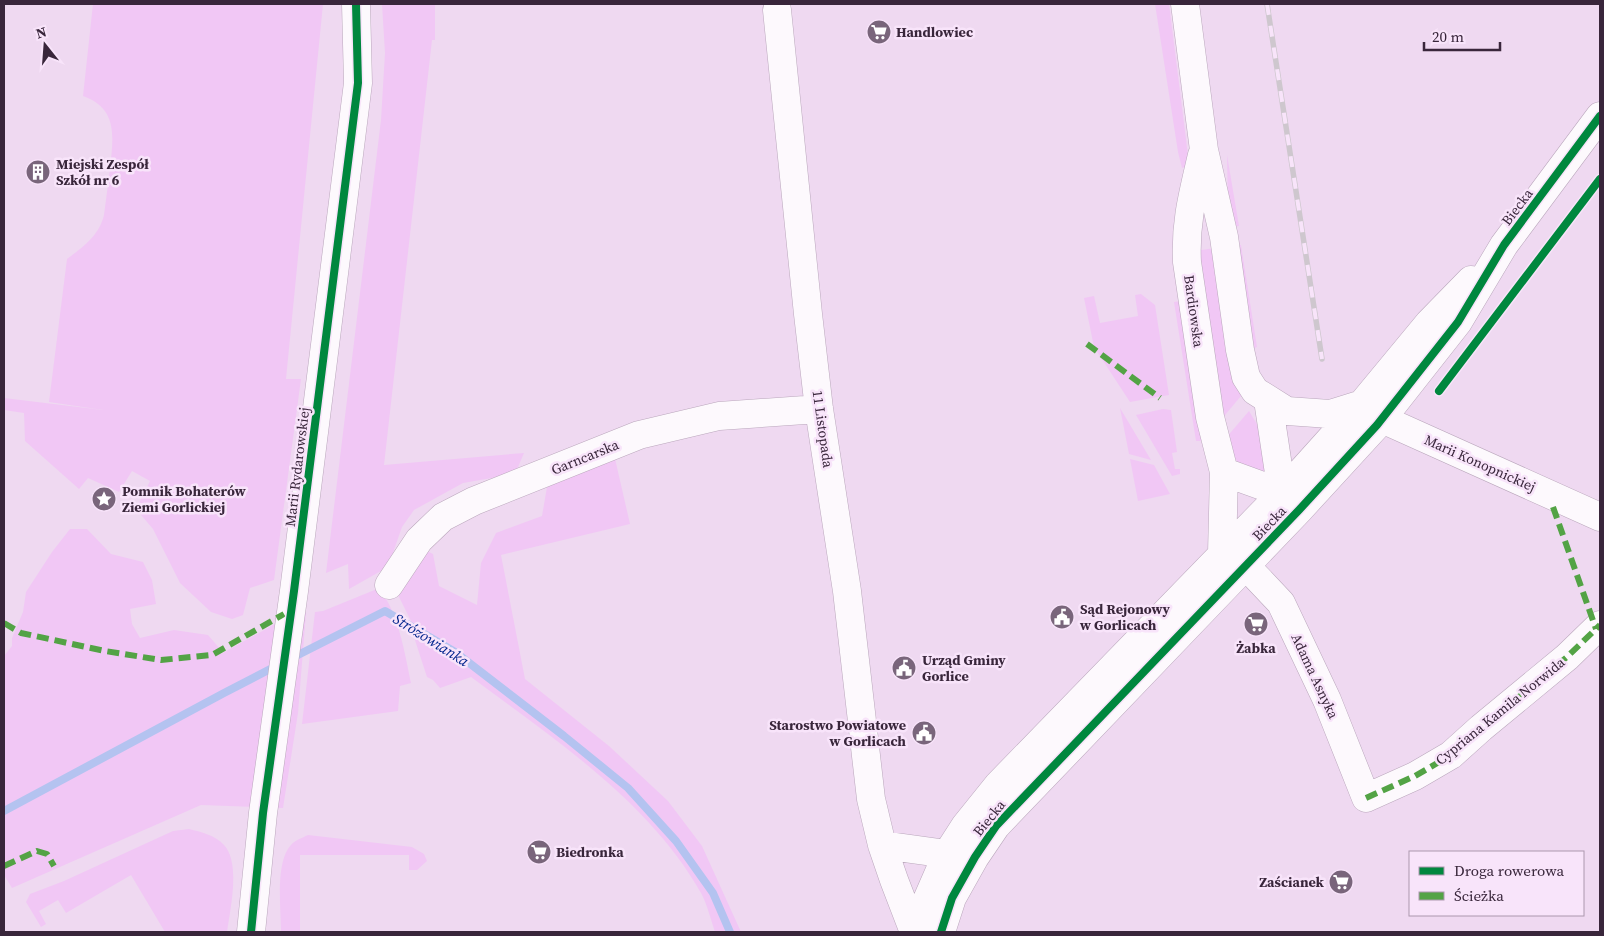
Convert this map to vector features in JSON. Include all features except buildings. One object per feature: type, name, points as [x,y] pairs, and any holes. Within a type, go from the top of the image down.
[{"type":"street","name":"Marii Rydarowskiej","points":[[252,932],[263,813],[294,591],[358,83],[356,4]]},
{"type":"street","name":"Bardiowska","points":[[1185,4],[1204,150],[1224,237],[1240,350],[1246,377],[1255,392],[1287,411],[1330,414],[1372,412]]},
{"type":"street","name":"11 Listopada","points":[[777,10],[800,248],[819,408],[847,591],[872,799],[882,845],[914,932]]},
{"type":"street","name":"Biecka","points":[[941,932],[952,898],[975,857],[996,826],[1234,560],[1372,412],[1429,323],[1504,245],[1600,116]]},
{"type":"street","name":"Bardiowska","points":[[1204,150],[1189,209],[1186,244],[1187,262],[1210,417],[1224,472],[1234,560]]},
{"type":"street","points":[[1268,400],[1290,502]]},
{"type":"street","name":"Garncarska","points":[[389,585],[418,540],[443,518],[474,501],[639,435],[719,416],[819,408]]},
{"type":"street","name":"Marii Konopnickiej","points":[[1372,412],[1600,517]]},
{"type":"street","points":[[1224,472],[1290,502]]},
{"type":"street","name":"Biecka","points":[[914,932],[947,854],[965,826],[998,785],[1234,560]]},
{"type":"street","name":"Adama Asnyka","points":[[1234,560],[1280,603],[1327,700],[1366,798]]},
{"type":"street","name":"Cypriana Kamila Norwida","points":[[1366,798],[1415,776],[1451,755],[1567,657],[1600,626]]},
{"type":"street","points":[[882,845],[947,854]]},
{"type":"shaded area","points":[[93,4],[323,4],[286,379],[301,379],[274,580],[250,588],[243,615],[232,619],[211,612],[180,583],[153,529],[136,509],[150,481],[132,471],[119,492],[88,478],[79,489],[25,441],[24,413],[4,410],[4,398],[103,410],[49,402],[67,259],[90,240],[102,222],[110,169],[112,136],[108,117],[95,102],[83,96]]},
{"type":"shaded area","points":[[382,4],[435,4],[435,40],[432,40],[384,465],[524,453],[515,474],[463,483],[414,510],[402,527],[388,567],[349,589],[348,564],[326,573],[381,120],[385,53]]},
{"type":"shaded area","points":[[1155,4],[1169,4],[1188,157],[1185,167],[1182,168],[1178,152]]},
{"type":"shaded area","points":[[1227,155],[1239,226],[1232,227],[1228,207]]},
{"type":"shaded area","points":[[1241,245],[1257,347],[1251,349],[1234,246]]},
{"type":"shaded area","points":[[1215,248],[1234,371],[1241,396],[1220,421],[1195,251]]},
{"type":"shaded area","points":[[1141,294],[1155,305],[1169,395],[1130,402],[1094,347],[1084,298],[1094,296],[1100,323],[1138,316],[1135,295]]},
{"type":"shaded area","points":[[1181,301],[1203,441],[1196,441],[1174,302]]},
{"type":"shaded area","points":[[1120,408],[1151,460],[1129,454]]},
{"type":"shaded area","points":[[1163,409],[1171,410],[1177,452],[1172,453],[1175,469],[1180,469],[1180,474],[1172,476],[1136,415]]},
{"type":"shaded area","points":[[1249,411],[1261,431],[1270,473],[1254,474],[1249,472],[1232,454],[1225,439]]},
{"type":"shaded area","points":[[613,450],[630,524],[501,555],[525,679],[609,746],[668,801],[702,846],[741,932],[715,932],[701,893],[680,860],[655,829],[627,801],[567,748],[471,677],[440,688],[433,680],[427,677],[412,631],[411,621],[395,589],[419,547],[433,554],[439,586],[477,605],[481,563],[496,533],[542,516],[547,487],[563,472]]},
{"type":"shaded area","points":[[1130,459],[1154,465],[1170,494],[1138,501]]},
{"type":"shaded area","points":[[70,529],[87,529],[111,554],[143,562],[152,580],[156,604],[130,609],[132,624],[140,638],[174,630],[208,635],[221,650],[221,654],[284,619],[306,613],[298,713],[283,808],[201,805],[12,888],[4,875],[4,656],[12,646],[12,638],[23,612],[26,592],[52,552]]},
{"type":"shaded area","points":[[377,589],[390,606],[400,632],[411,683],[400,686],[398,711],[302,724],[315,612],[323,611]]},
{"type":"shaded area","points":[[189,829],[208,834],[224,845],[229,853],[232,863],[233,887],[227,932],[165,932],[131,875],[66,913],[58,900],[39,911],[46,924],[41,927],[26,902],[30,894],[64,881],[173,831]]},
{"type":"shaded area","points":[[308,835],[412,847],[424,854],[427,861],[417,870],[409,870],[409,855],[300,855],[300,932],[281,932],[280,886],[283,863],[291,845]]},
{"type":"waterway","name":"Stróżowianka","points":[[290,659],[385,611],[455,652],[628,788],[676,841],[713,893],[730,932]]},
{"type":"waterway","name":"Stróżowianka","points":[[4,811],[278,665]]},
{"type":"railway","points":[[1267,4],[1322,359]]},
{"type":"marked path","points":[[1087,344],[1160,398]]},
{"type":"marked path","points":[[1553,507],[1596,629]]},
{"type":"marked path","points":[[4,623],[21,633],[105,651],[161,660],[212,655],[284,614]]},
{"type":"marked path","points":[[1366,798],[1415,776],[1451,755],[1567,657],[1600,625]]},
{"type":"marked path","points":[[4,866],[37,851],[47,854],[54,866]]},
{"type":"cycle path","points":[[251,932],[263,813],[294,591],[358,83],[356,4]]},
{"type":"cycle path","points":[[941,932],[952,898],[975,857],[996,826],[1299,510],[1377,425],[1458,322],[1504,245],[1600,116]]},
{"type":"cycle path","points":[[1439,391],[1600,179]]},
{"type":"place","name":"Handlowiec","points":[[879,32]]},
{"type":"place","name":"Miejski Zespół Szkół nr 6","points":[[38,172]]},
{"type":"place","name":"Pomnik Bohaterów Ziemi Gorlickiej","points":[[104,499]]},
{"type":"place","name":"Sąd Rejonowy w Gorlicach","points":[[1062,617]]},
{"type":"place","name":"Żabka","points":[[1256,624]]},
{"type":"place","name":"Urząd Gminy Gorlice","points":[[904,668]]},
{"type":"place","name":"Starostwo Powiatowe w Gorlicach","points":[[924,733]]},
{"type":"place","name":"Biedronka","points":[[539,852]]},
{"type":"place","name":"Zaścianek","points":[[1341,882]]}]
